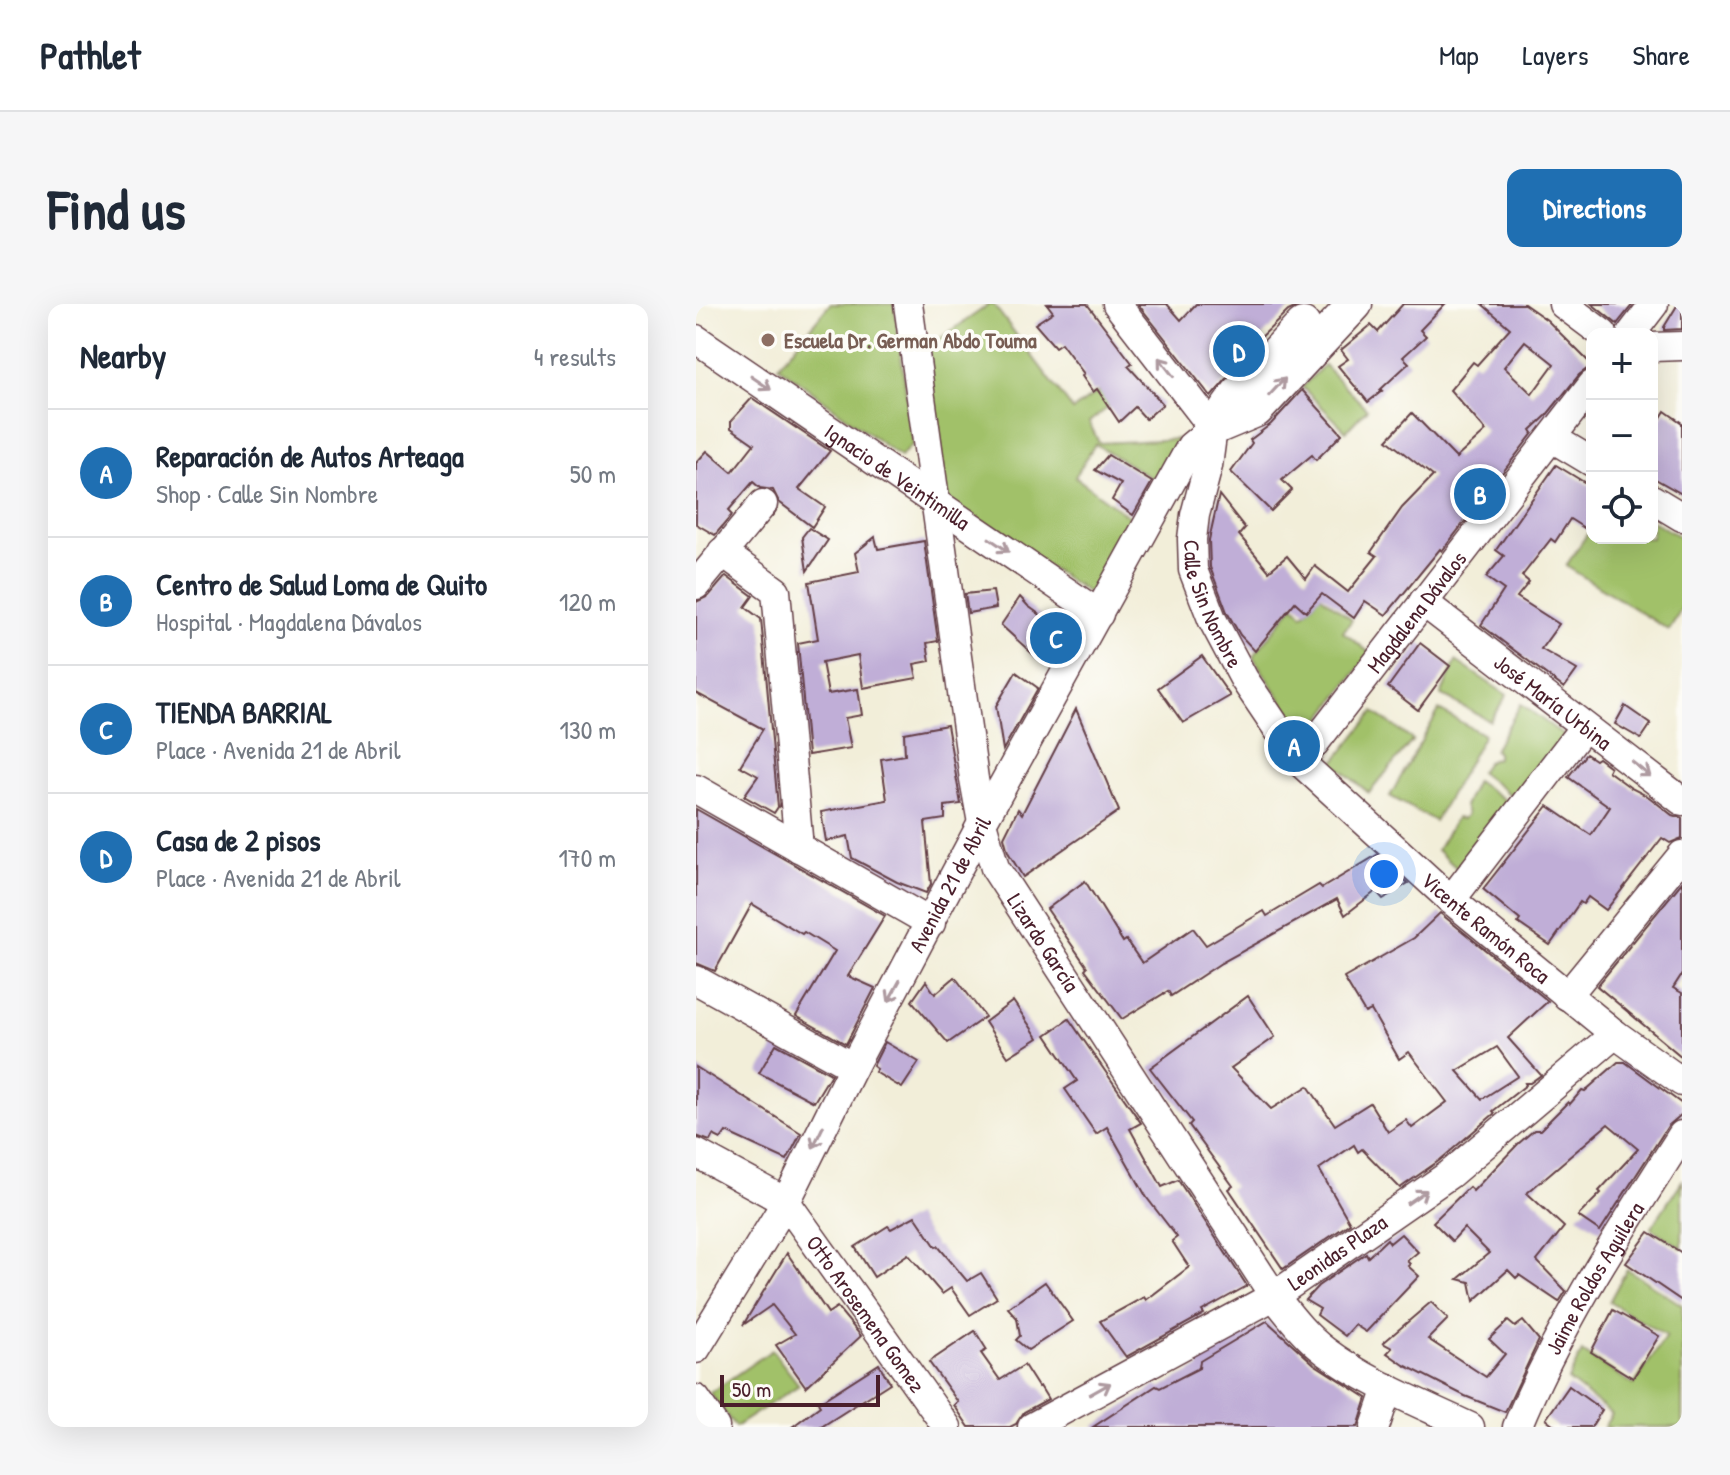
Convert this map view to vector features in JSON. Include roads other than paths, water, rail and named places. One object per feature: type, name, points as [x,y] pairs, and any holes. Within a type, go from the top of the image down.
[{"type":"main road","name":"Avenida 21 de Abril","points":[[1213,428],[1238,394],[1337,307]]},
{"type":"street","name":"Lizardo García","points":[[908,304],[982,823],[995,868],[1274,1296],[1307,1336],[1326,1352],[1388,1388],[1470,1427]]},
{"type":"street","points":[[1117,304],[1213,428]]},
{"type":"street","points":[[1563,304],[1595,328]]},
{"type":"street","points":[[1636,328],[1654,304]]},
{"type":"street","points":[[1658,347],[1682,346]]},
{"type":"street","name":"Ignacio de Veintimilla","points":[[701,352],[934,501],[1099,614]]},
{"type":"street","name":"Magdalena Dávalos","points":[[1300,762],[1586,393]]},
{"type":"street","name":"Avenida 21 de Abril","points":[[696,1349],[786,1202],[853,1067],[982,823],[1191,446],[1213,428]]},
{"type":"street","name":"Calle Sin Nombre","points":[[1213,428],[1208,466],[1195,515],[1193,570],[1212,619],[1244,679],[1300,762]]},
{"type":"street","points":[[1552,438],[1586,458]]},
{"type":"street","points":[[1658,503],[1682,517]]},
{"type":"street","points":[[696,585],[763,504]]},
{"type":"street","points":[[722,552],[776,591],[799,848]]},
{"type":"street","name":"José María Urbina","points":[[1423,602],[1682,801]]},
{"type":"street","points":[[1451,900],[1584,727]]},
{"type":"street","name":"Vicente Ramón Roca","points":[[1300,762],[1451,900],[1615,1034],[1682,1082]]},
{"type":"street","points":[[696,789],[931,923]]},
{"type":"street","points":[[1567,996],[1682,855]]},
{"type":"street","points":[[696,980],[853,1067]]},
{"type":"street","name":"Leonidas Plaza","points":[[1032,1427],[1274,1296],[1450,1174],[1615,1034]]},
{"type":"street","name":"Jaime Roldos Aguilera","points":[[1517,1427],[1601,1261],[1682,1135]]},
{"type":"street","points":[[696,1153],[786,1202]]},
{"type":"street","name":"Otto Arosemena Gomez","points":[[786,1202],[947,1427]]},
{"type":"street","points":[[1375,1427],[1388,1388]]},
{"type":"street","points":[[696,1399],[715,1427]]},
{"type":"place","name":"Escuela Dr. German Abdo Touma","points":[[768,340]]},
{"type":"place","name":"Casa de 2 pisos","points":[[1239,351]]},
{"type":"place","name":"Centro de Salud Loma de Quito","points":[[1480,494]]},
{"type":"place","name":"TIENDA BARRIAL","points":[[1056,638]]},
{"type":"place","name":"Reparación de Autos Arteaga","points":[[1294,746]]}]
